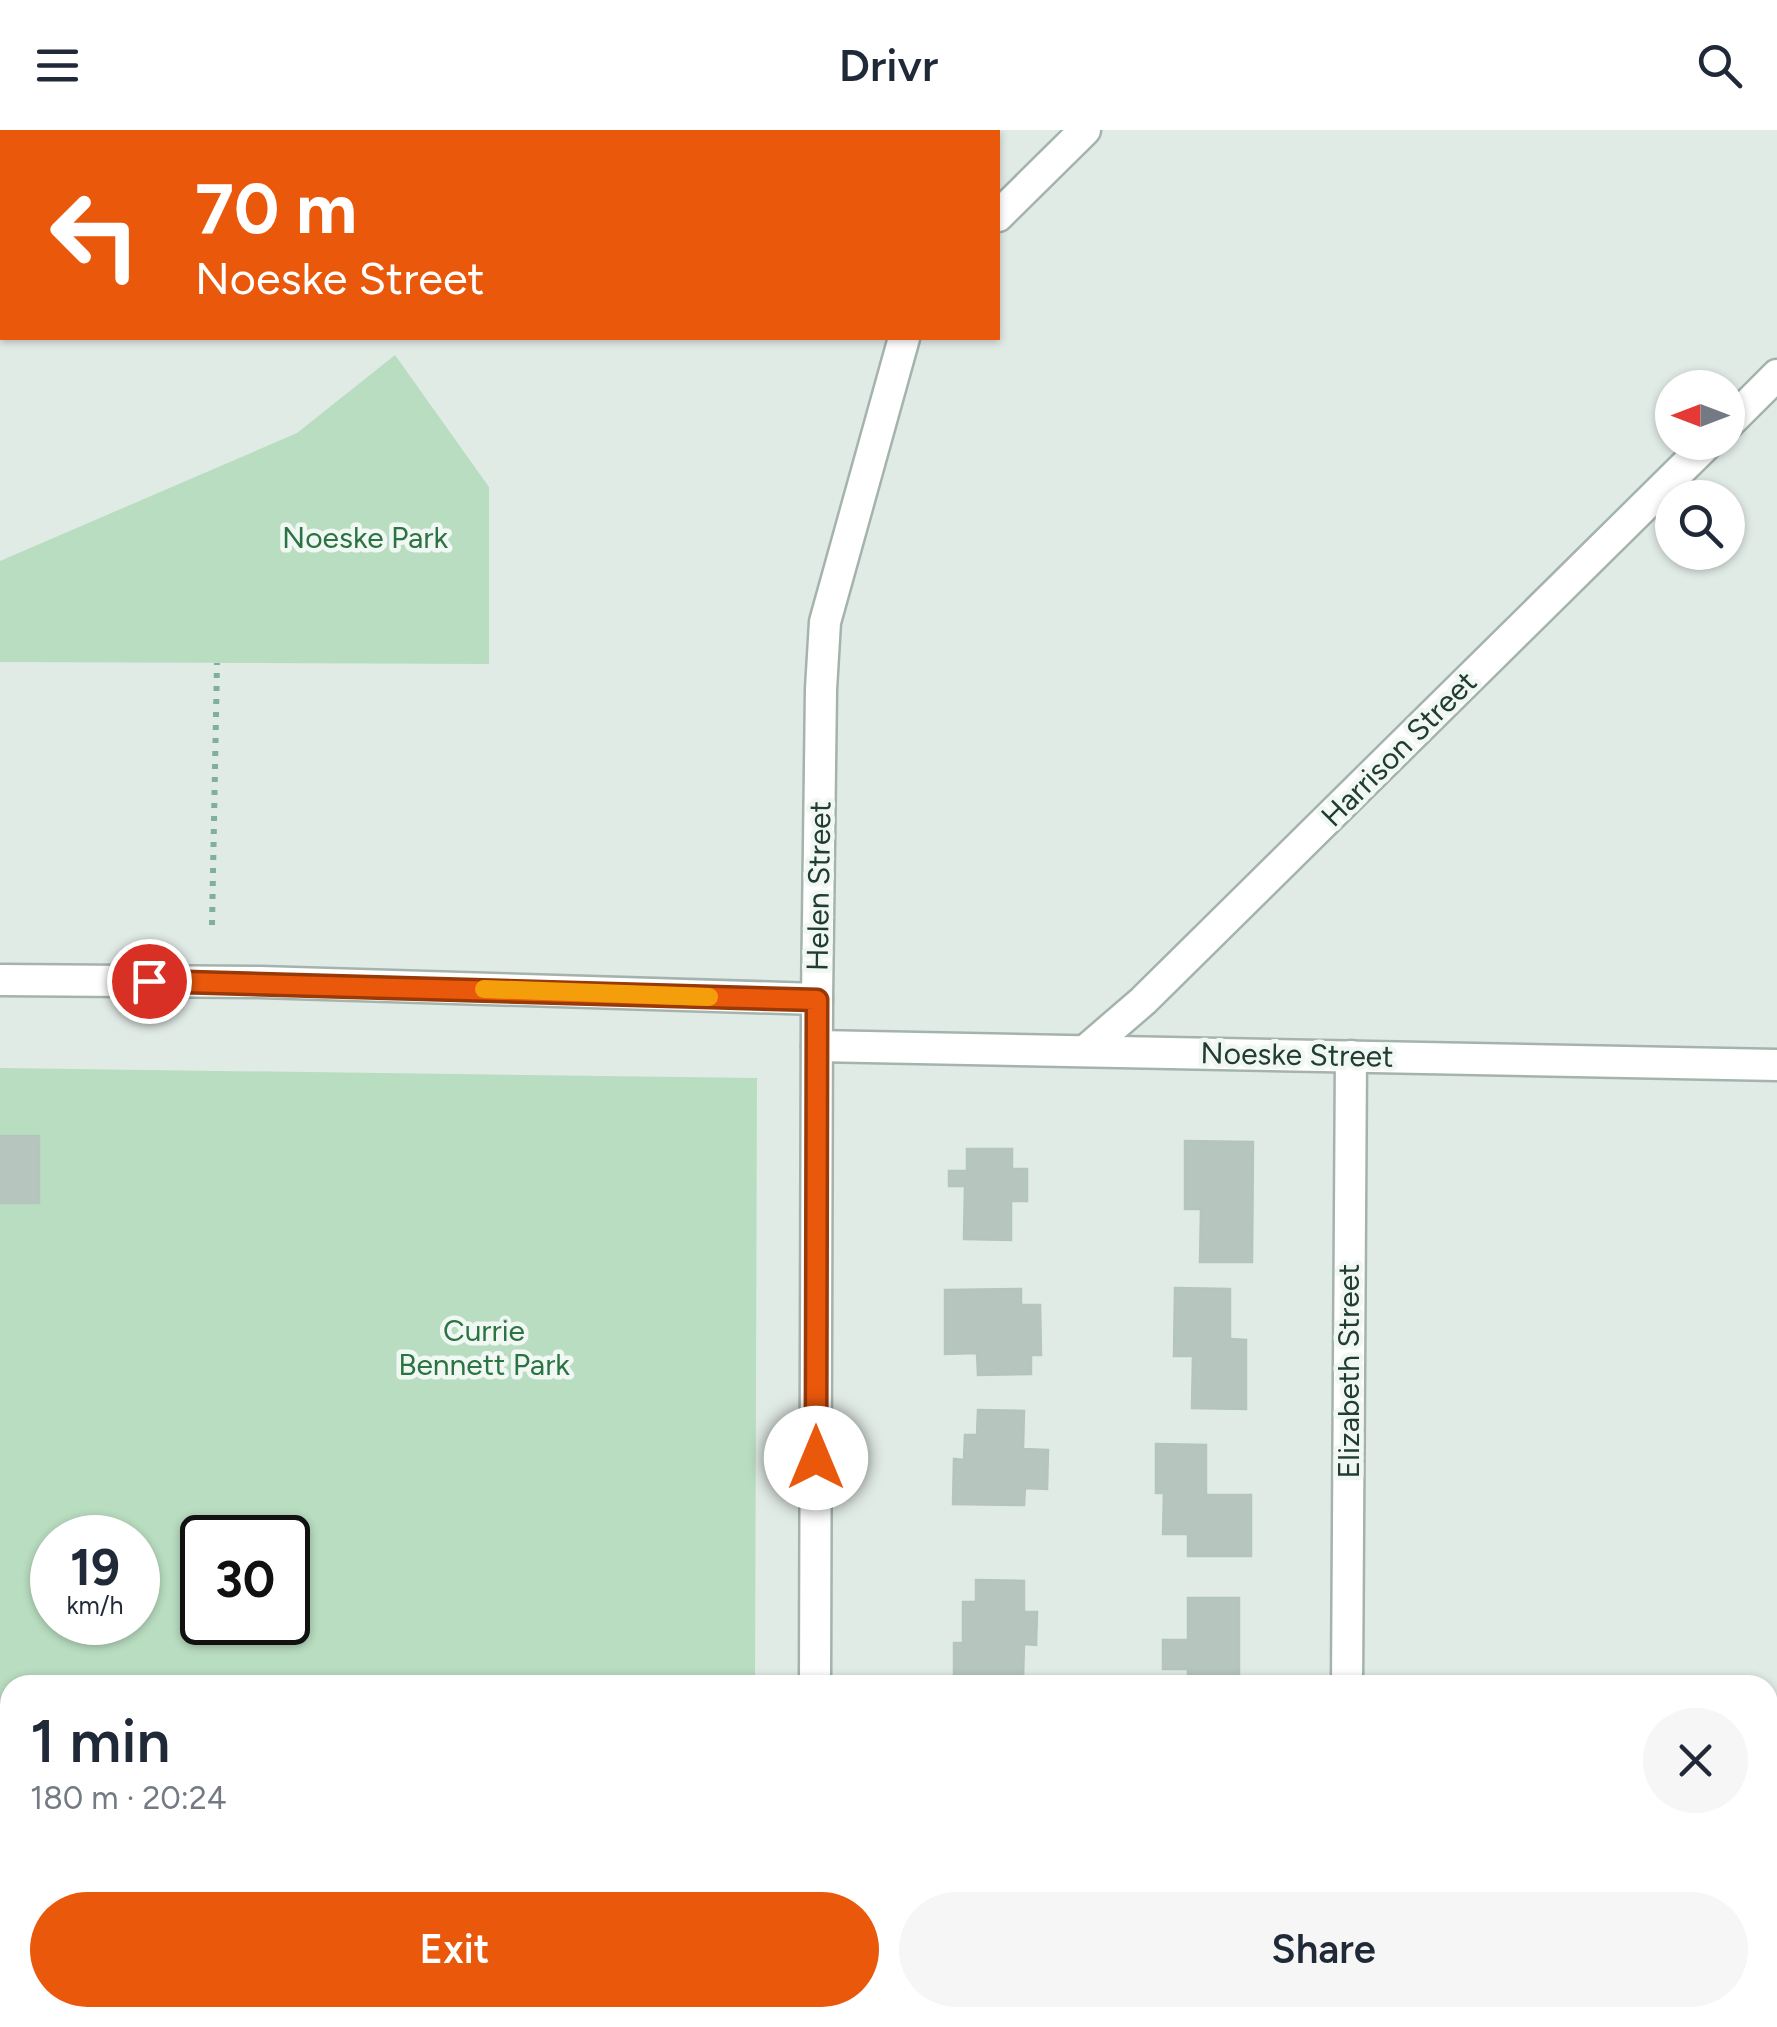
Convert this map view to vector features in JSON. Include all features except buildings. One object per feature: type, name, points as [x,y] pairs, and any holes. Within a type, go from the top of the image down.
[{"type":"street","points":[[1000,214],[1085,130]]},
{"type":"street","name":"Helen Street","points":[[815,1675],[817,1000],[825,622],[903,340]]},
{"type":"street","points":[[1745,407],[1777,376]]},
{"type":"street","name":"Harrison Street","points":[[1085,1051],[1143,1002],[1691,460]]},
{"type":"street","points":[[0,980],[260,982],[817,1000]]},
{"type":"street","name":"Noeske Street","points":[[817,1046],[1777,1064]]},
{"type":"street","name":"Elizabeth Street","points":[[1347,1675],[1351,1056]]},
{"type":"path","points":[[212,925],[218,663]]},
{"type":"green space","name":"Noeske Park","points":[[395,355],[489,487],[489,664],[0,662],[0,561],[297,433]]},
{"type":"green space","name":"Currie Bennett Park","points":[[0,1068],[757,1078],[755,1675],[0,1675]]},
{"type":"slow traffic","points":[[484,989],[709,997]]},
{"type":"route","points":[[149,981],[817,1000],[816,1458]]}]
